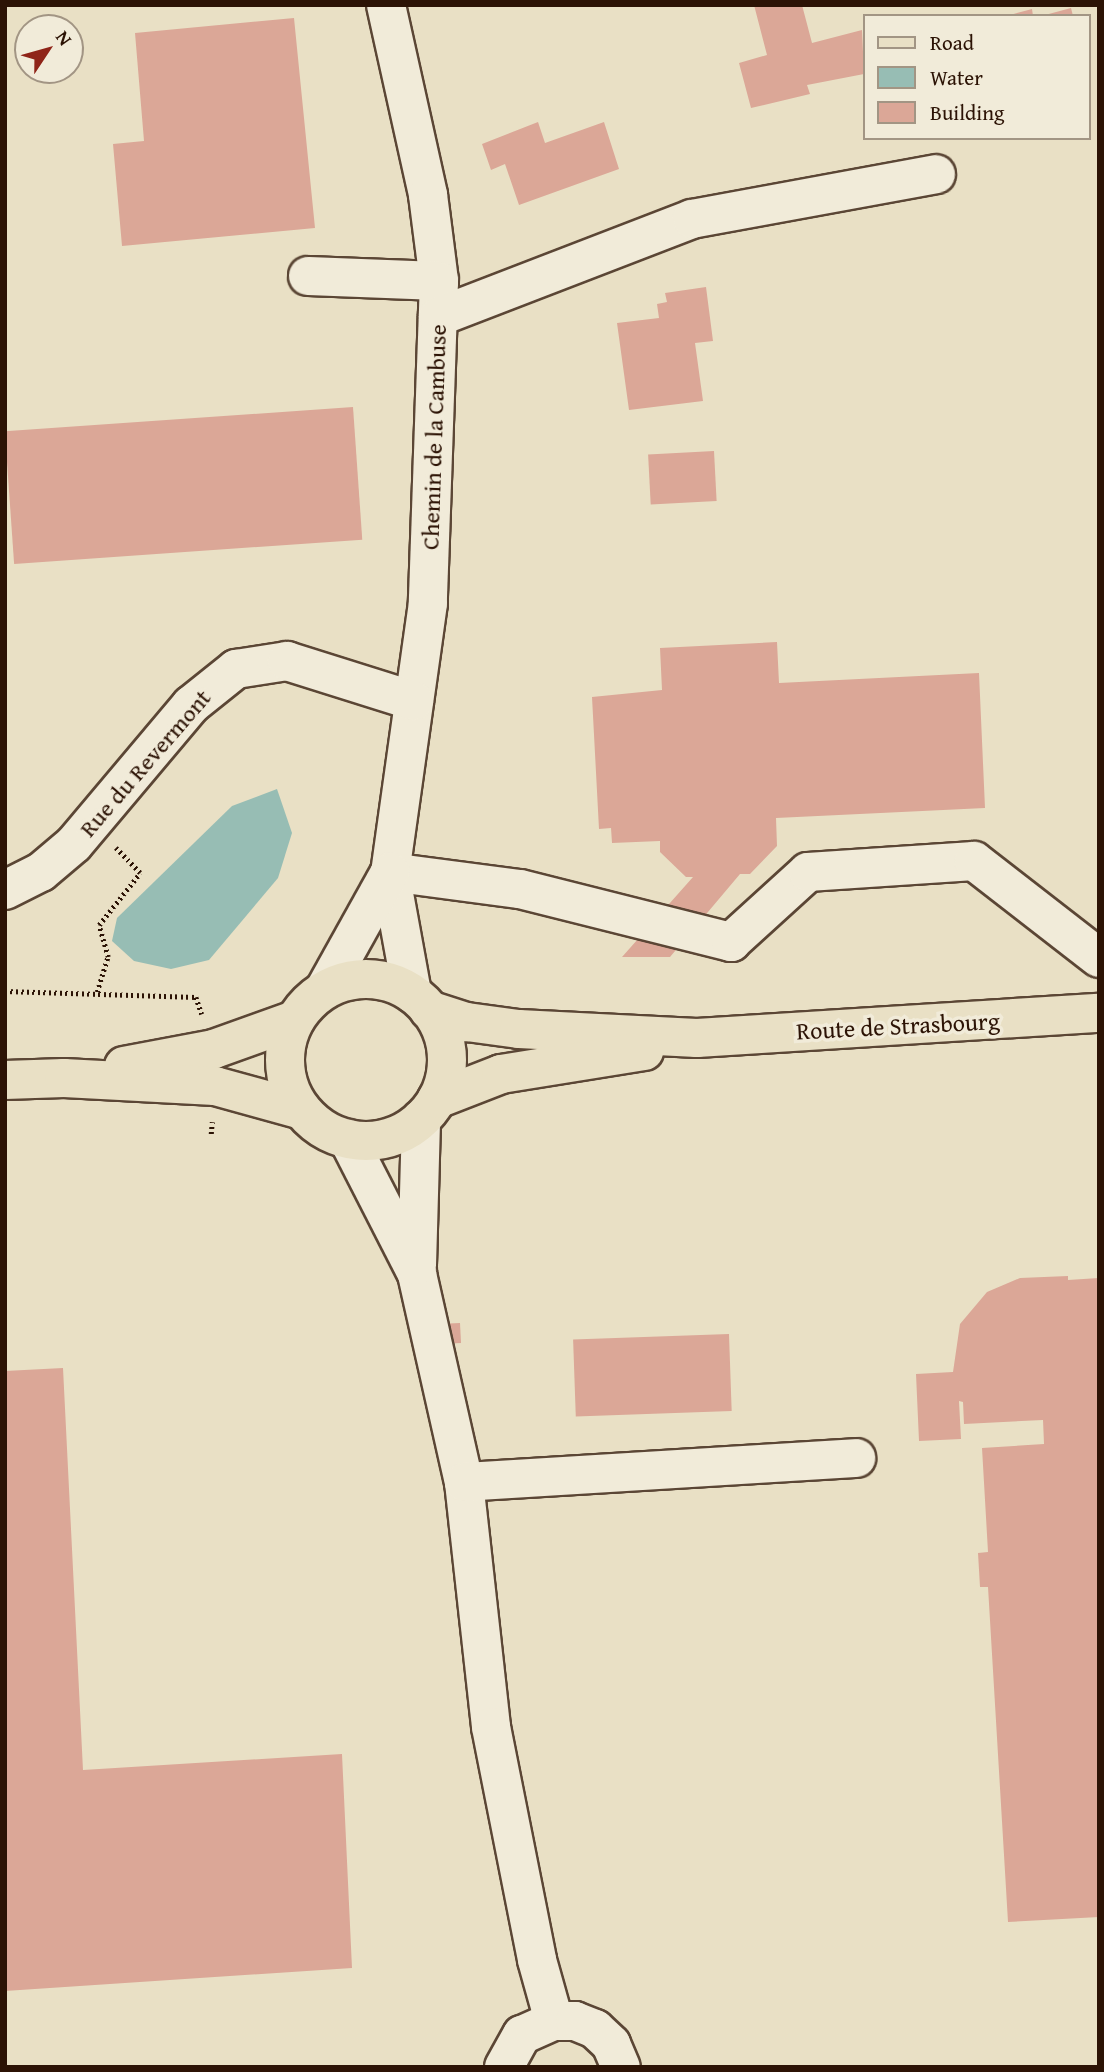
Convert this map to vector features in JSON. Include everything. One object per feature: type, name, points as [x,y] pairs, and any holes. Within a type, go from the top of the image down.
[{"type":"main road","points":[[5,1080],[64,1078],[215,1086],[302,1110],[322,1128],[348,1139],[375,1141],[400,1134],[429,1109],[446,1053],[441,1030],[420,1001],[390,982],[367,979],[325,989],[295,1020],[286,1042],[285,1066],[302,1110]]},
{"type":"main road","name":"Route de Strasbourg","points":[[420,1001],[467,1022],[519,1029],[696,1038],[1099,1013]]},
{"type":"main road","points":[[64,1078],[214,1049],[295,1020]]},
{"type":"main road","name":"Route de Strasbourg","points":[[429,1109],[500,1074],[633,1054],[696,1038]]},
{"type":"street","name":"Chemin de la Cambuse","points":[[325,989],[390,872],[432,545],[438,299],[428,195],[386,5]]},
{"type":"street","points":[[308,276],[438,299],[692,219],[936,174]]},
{"type":"street","name":"Rue du Revermont","points":[[5,890],[41,872],[93,825],[191,705],[236,669],[287,661],[414,701]]},
{"type":"street","points":[[390,872],[520,889],[731,942],[808,872],[974,861],[1099,958]]},
{"type":"street","name":"Chemin de la Cambuse","points":[[390,872],[420,1001]]},
{"type":"street","points":[[417,1274],[429,1109]]},
{"type":"street","points":[[348,1139],[417,1274],[464,1482],[491,1727],[537,1960],[554,2021]]},
{"type":"street","points":[[464,1482],[856,1458]]},
{"type":"street","points":[[504,2067],[522,2035],[554,2021],[575,2021],[595,2029],[611,2044],[621,2067]]},
{"type":"path","points":[[93,825],[140,873],[99,925],[108,957],[97,992]]},
{"type":"water","points":[[277,789],[292,833],[278,878],[209,960],[171,969],[134,961],[112,941],[117,918],[232,806]]},
{"type":"building","points":[[754,5],[802,5],[812,43],[862,30],[862,74],[807,85],[810,94],[751,108],[739,63],[767,55]]},
{"type":"building","points":[[1071,8],[1072,14],[1049,14]]},
{"type":"building","points":[[1032,9],[1033,14],[1014,14]]},
{"type":"building","points":[[294,18],[315,228],[122,246],[113,144],[144,141],[135,33]]},
{"type":"building","points":[[538,122],[545,143],[604,122],[619,169],[519,205],[505,164],[491,170],[482,144]]},
{"type":"building","points":[[706,287],[713,341],[695,343],[703,401],[629,410],[617,323],[659,318],[657,304],[667,302],[665,293]]},
{"type":"building","points":[[353,407],[362,540],[14,564],[5,431]]},
{"type":"building","points":[[714,451],[717,501],[651,504],[648,454]]},
{"type":"building","points":[[777,642],[779,683],[979,673],[985,808],[776,818],[777,846],[750,874],[740,874],[670,957],[622,957],[693,877],[686,877],[660,852],[660,841],[612,843],[611,828],[599,829],[592,697],[662,690],[660,648]]},
{"type":"building","points":[[1068,1276],[1068,1280],[1099,1278],[1099,1917],[1008,1922],[988,1587],[980,1587],[978,1553],[988,1552],[982,1448],[1044,1444],[1043,1420],[964,1424],[963,1402],[959,1401],[961,1439],[919,1441],[916,1374],[953,1372],[960,1324],[987,1292],[1020,1278]]},
{"type":"building","points":[[460,1323],[461,1343],[450,1344],[449,1324]]},
{"type":"building","points":[[729,1334],[732,1411],[576,1416],[573,1339]]},
{"type":"building","points":[[63,1368],[83,1770],[342,1754],[352,1968],[5,1991],[5,1371]]}]
